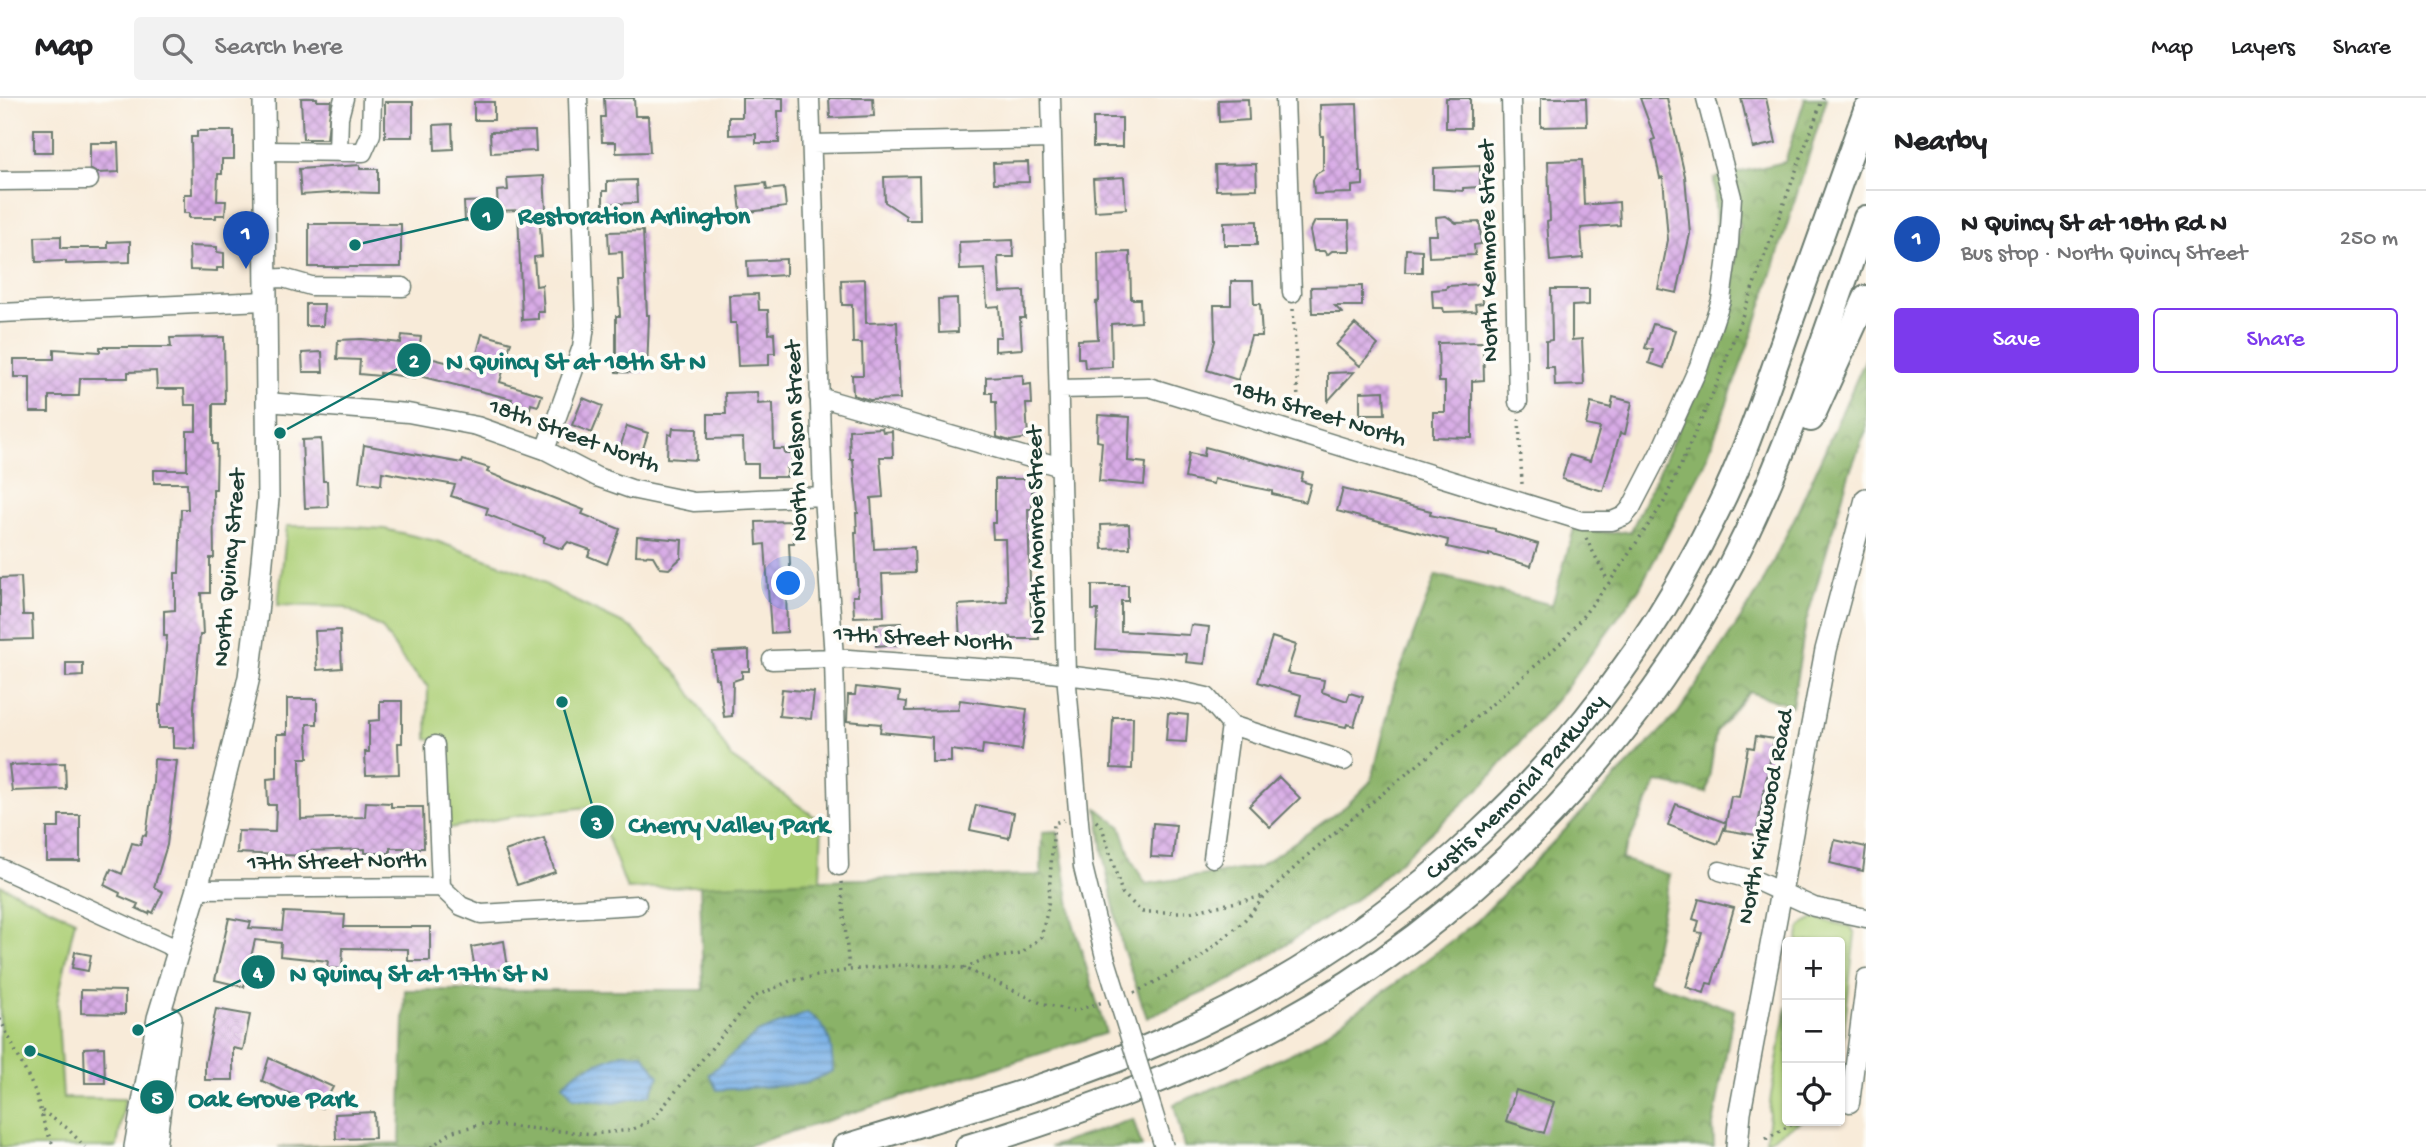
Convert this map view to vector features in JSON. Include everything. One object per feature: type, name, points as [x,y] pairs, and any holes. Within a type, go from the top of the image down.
[{"type":"highway","points":[[1797,305],[1814,216],[1853,98]]},
{"type":"highway","name":"Custis Memorial Parkway","points":[[845,1147],[1080,1073],[1193,1027],[1250,999],[1331,951],[1381,916],[1453,858],[1522,793],[1584,722],[1645,637],[1704,538],[1731,482],[1765,395],[1866,110]]},
{"type":"highway","name":"Custis Memorial Parkway","points":[[968,1147],[1097,1105],[1208,1060],[1309,1006],[1362,972],[1438,917],[1485,878],[1570,793],[1613,741],[1686,640],[1747,532],[1786,443],[1866,218]]},
{"type":"highway","points":[[1747,532],[1791,469],[1822,391],[1866,298]]},
{"type":"main road","name":"North Quincy Street","points":[[135,1147],[158,1018],[197,889],[249,677],[268,499],[264,98]]},
{"type":"main road","name":"North Kirkwood Road","points":[[1758,1143],[1753,1113],[1826,650],[1866,499]]},
{"type":"main road","name":"North Kirkwood Road","points":[[1737,1147],[1740,1112],[1786,894],[1858,576],[1866,551]]},
{"type":"main road","name":"North Quincy Street","points":[[155,1147],[179,950]]},
{"type":"street","points":[[338,152],[339,117],[344,98]]},
{"type":"street","points":[[265,150],[363,152],[371,134],[372,98]]},
{"type":"street","points":[[545,450],[582,347],[585,326],[578,98]]},
{"type":"street","name":"North Nelson Street","points":[[810,98],[823,496],[834,659],[839,866]]},
{"type":"street","name":"North Monroe Street","points":[[1051,98],[1066,674],[1083,867],[1105,957],[1164,1147]]},
{"type":"street","points":[[1285,98],[1292,293]]},
{"type":"street","name":"North Kenmore Street","points":[[1511,98],[1518,402]]},
{"type":"street","points":[[1582,521],[1612,521],[1624,516],[1631,508],[1699,366],[1721,300],[1732,197],[1706,98]]},
{"type":"street","points":[[812,144],[1051,139]]},
{"type":"street","points":[[0,181],[89,180]]},
{"type":"street","points":[[265,279],[283,278],[311,286],[403,287]]},
{"type":"street","points":[[0,313],[265,301]]},
{"type":"street","name":"18th Street North","points":[[1060,388],[1149,387],[1582,521]]},
{"type":"street","points":[[819,397],[1061,467]]},
{"type":"street","name":"18th Street North","points":[[266,402],[408,413],[477,426],[545,450],[597,477],[694,502],[823,496]]},
{"type":"street","name":"17th Street North","points":[[772,660],[834,659],[1066,674],[1162,687],[1207,697],[1231,726]]},
{"type":"street","points":[[1213,858],[1231,726],[1344,761]]},
{"type":"street","points":[[435,745],[441,887]]},
{"type":"street","points":[[0,868],[179,950]]},
{"type":"street","points":[[1720,871],[1759,882],[1814,907],[1866,918]]},
{"type":"street","name":"17th Street North","points":[[197,889],[441,887],[461,906],[481,914],[637,905]]},
{"type":"street","points":[[1850,1103],[1866,978]]},
{"type":"path","points":[[1292,293],[1300,435]]},
{"type":"path","points":[[1518,402],[1523,503]]},
{"type":"path","points":[[1582,521],[1585,535],[1609,583]]},
{"type":"path","points":[[964,968],[985,959],[1021,954],[1041,937],[1048,908],[1054,823],[1060,820]]},
{"type":"path","points":[[1096,820],[1102,827],[1122,893],[1142,912],[1190,912],[1265,896]]},
{"type":"path","points":[[839,866],[849,970]]},
{"type":"path","points":[[0,1019],[35,1091],[54,1147]]},
{"type":"path","points":[[41,1110],[67,1128],[85,1147]]},
{"type":"path","points":[[1758,1143],[1788,1126]]},
{"type":"green space","points":[[1805,98],[1827,98],[1756,324],[1704,465],[1639,589],[1558,698],[1484,784],[1365,893],[1231,980],[1147,1018],[1122,946],[1104,859],[1097,808],[1121,827],[1132,861],[1146,884],[1259,867],[1346,806],[1372,780],[1395,684],[1436,575],[1552,605],[1574,529],[1613,533],[1631,531],[1704,374],[1729,312],[1740,222],[1716,226],[1714,178],[1785,162]]},
{"type":"green space","points":[[1866,358],[1866,430],[1849,474],[1806,622],[1792,706],[1749,692],[1716,731],[1707,793],[1657,782],[1621,859],[1670,875],[1648,981],[1734,1010],[1713,1125],[1714,1147],[1184,1147],[1174,1104],[1307,1046],[1399,981],[1477,921],[1678,713],[1758,592],[1796,515]]},
{"type":"green space","points":[[287,526],[384,529],[436,541],[527,574],[632,628],[682,679],[732,758],[822,822],[820,880],[627,889],[596,806],[526,814],[444,829],[439,741],[427,739],[428,687],[406,664],[382,628],[344,607],[278,605]]},
{"type":"green space","points":[[1058,831],[1072,919],[1106,1033],[743,1147],[278,1147],[400,1143],[405,990],[703,990],[700,885],[1041,875],[1042,832]]},
{"type":"green space","points":[[0,885],[75,920],[57,1003],[63,1098],[125,1099],[117,1147],[0,1147]]},
{"type":"green space","points":[[1815,918],[1851,927],[1855,934],[1845,1021],[1845,937],[1799,937],[1801,927]]},
{"type":"green space","points":[[1782,1034],[1782,1126],[1792,1126],[1766,1141]]},
{"type":"green space","points":[[1133,1119],[1142,1147],[1050,1147]]},
{"type":"water","points":[[807,1013],[826,1030],[833,1071],[804,1084],[717,1090],[709,1074],[757,1033]]},
{"type":"water","points":[[622,1053],[643,1054],[659,1076],[650,1095],[615,1103],[573,1098],[563,1084],[578,1071]]},
{"type":"building","points":[[301,98],[331,101],[327,139],[303,139]]},
{"type":"building","points":[[604,98],[634,98],[635,116],[648,116],[650,152],[616,153],[616,142],[602,142],[601,117],[605,117]]},
{"type":"building","points":[[742,98],[783,98],[783,111],[778,111],[779,143],[756,143],[756,134],[729,135],[729,117],[742,117]]},
{"type":"building","points":[[829,98],[873,98],[874,116],[830,118]]},
{"type":"building","points":[[1446,98],[1470,98],[1470,128],[1446,128]]},
{"type":"building","points":[[1541,98],[1586,98],[1587,126],[1541,127]]},
{"type":"building","points":[[1640,98],[1667,98],[1685,176],[1690,234],[1677,293],[1658,289],[1668,240],[1663,177],[1660,178],[1652,140],[1655,139]]},
{"type":"building","points":[[1741,98],[1766,98],[1776,143],[1753,148]]},
{"type":"building","points":[[1248,99],[1249,120],[1219,122],[1218,100]]},
{"type":"building","points":[[385,102],[413,102],[413,137],[385,137]]},
{"type":"building","points":[[474,102],[494,102],[494,120],[474,120]]},
{"type":"building","points":[[1357,104],[1363,185],[1352,186],[1352,193],[1314,194],[1313,180],[1316,174],[1323,170],[1320,105]]},
{"type":"building","points":[[1093,118],[1122,118],[1122,147],[1093,147]]},
{"type":"building","points":[[452,124],[453,149],[435,150],[434,125]]},
{"type":"building","points":[[34,129],[53,129],[53,152],[34,152]]},
{"type":"building","points":[[197,131],[234,131],[234,159],[222,159],[222,174],[218,174],[217,201],[226,201],[225,215],[216,215],[216,218],[189,218],[189,213],[184,213],[184,194],[192,194],[191,137],[197,137]]},
{"type":"building","points":[[535,131],[536,151],[491,153],[490,132]]},
{"type":"building","points":[[90,143],[118,143],[119,172],[97,173],[90,169]]},
{"type":"building","points":[[1582,160],[1584,205],[1619,202],[1620,225],[1581,228],[1583,258],[1550,261],[1547,222],[1550,221],[1548,161]]},
{"type":"building","points":[[1028,162],[1029,182],[994,183],[993,163]]},
{"type":"building","points":[[1256,164],[1257,189],[1216,190],[1215,165]]},
{"type":"building","points":[[360,165],[360,169],[378,169],[378,193],[301,195],[299,169]]},
{"type":"building","points":[[1480,166],[1480,187],[1463,188],[1463,191],[1433,189],[1433,168]]},
{"type":"building","points":[[544,176],[546,209],[539,209],[542,256],[534,257],[536,286],[542,285],[544,312],[538,312],[538,319],[522,320],[518,210],[498,211],[497,191],[508,190],[507,178]]},
{"type":"building","points":[[919,176],[920,220],[906,220],[906,216],[885,202],[884,177]]},
{"type":"building","points":[[1124,177],[1126,209],[1095,211],[1093,179]]},
{"type":"building","points":[[636,180],[637,203],[603,204],[603,191],[607,191],[607,181]]},
{"type":"building","points":[[766,183],[767,190],[784,188],[786,207],[741,213],[738,186]]},
{"type":"building","points":[[487,201],[487,221],[465,221],[464,202]]},
{"type":"building","points":[[1446,216],[1456,223],[1480,222],[1481,244],[1474,245],[1475,255],[1429,257],[1428,235],[1437,235],[1436,217]]},
{"type":"building","points":[[1257,221],[1257,245],[1224,245],[1224,222]]},
{"type":"building","points":[[1315,221],[1349,221],[1350,251],[1332,251],[1327,255],[1324,251],[1314,251],[1310,231]]},
{"type":"building","points":[[309,224],[401,224],[401,267],[309,267]]},
{"type":"building","points":[[643,231],[649,315],[647,373],[616,372],[616,316],[620,316],[618,280],[623,280],[622,252],[609,253],[608,232]]},
{"type":"building","points":[[61,236],[61,248],[108,248],[108,242],[130,241],[130,262],[36,262],[35,237]]},
{"type":"building","points":[[1013,240],[1014,257],[998,257],[1000,292],[1024,291],[1025,318],[1020,318],[1022,349],[995,351],[995,337],[1001,337],[999,306],[987,307],[985,269],[960,270],[959,242]]},
{"type":"building","points":[[189,246],[217,247],[217,252],[224,253],[224,268],[217,268],[217,271],[190,270]]},
{"type":"building","points":[[1406,249],[1422,250],[1422,272],[1405,272]]},
{"type":"building","points":[[1130,252],[1131,299],[1140,299],[1141,322],[1111,324],[1112,367],[1085,368],[1084,358],[1078,358],[1078,340],[1098,339],[1098,253]]},
{"type":"building","points":[[786,259],[786,275],[748,277],[747,261]]},
{"type":"building","points":[[865,279],[866,323],[897,322],[900,399],[870,400],[853,395],[852,375],[863,375],[862,343],[853,343],[852,305],[842,305],[841,280]]},
{"type":"building","points":[[1231,281],[1253,281],[1254,304],[1260,304],[1262,336],[1251,336],[1238,380],[1207,370],[1215,341],[1214,305],[1231,305]]},
{"type":"building","points":[[1482,284],[1483,303],[1475,304],[1476,311],[1444,312],[1443,308],[1433,308],[1432,290],[1446,289],[1447,286]]},
{"type":"building","points":[[1362,286],[1362,306],[1335,306],[1342,313],[1312,313],[1311,287]]},
{"type":"building","points":[[1551,289],[1589,289],[1589,305],[1572,306],[1572,340],[1582,339],[1584,385],[1555,386],[1554,367],[1546,367],[1546,341],[1552,340]]},
{"type":"building","points":[[758,294],[759,310],[768,310],[769,334],[774,333],[775,353],[769,353],[769,365],[738,366],[736,323],[730,323],[729,295]]},
{"type":"building","points":[[957,298],[958,332],[939,333],[938,299]]},
{"type":"building","points":[[306,304],[324,304],[323,326],[306,326]]},
{"type":"building","points":[[1355,324],[1378,345],[1360,366],[1336,345]]},
{"type":"building","points":[[1653,324],[1675,330],[1664,368],[1649,363],[1653,350],[1645,348]]},
{"type":"building","points":[[482,334],[511,342],[500,382],[542,395],[538,406],[531,404],[530,408],[511,402],[512,399],[415,375],[415,378],[380,373],[380,376],[359,374],[360,360],[337,359],[338,340],[362,339],[401,343],[402,335],[421,337],[418,355],[473,369]]},
{"type":"building","points":[[224,337],[225,404],[213,404],[213,444],[217,444],[216,489],[213,489],[214,558],[210,558],[210,593],[201,593],[203,635],[200,635],[194,707],[195,749],[173,748],[173,728],[159,728],[159,705],[167,636],[164,636],[164,611],[175,610],[175,573],[179,573],[181,509],[188,509],[187,483],[154,483],[154,470],[187,470],[187,431],[196,431],[196,405],[185,405],[184,389],[157,389],[156,371],[128,372],[128,378],[80,378],[79,396],[49,396],[49,412],[30,412],[30,377],[14,377],[14,359],[54,359],[54,349],[100,352],[100,347],[171,347],[170,338]]},
{"type":"building","points":[[1483,342],[1484,380],[1472,381],[1472,438],[1433,437],[1433,412],[1445,412],[1445,382],[1439,382],[1438,343]]},
{"type":"building","points":[[322,352],[323,372],[303,372],[302,353]]},
{"type":"building","points":[[1354,372],[1328,401],[1328,373]]},
{"type":"building","points":[[1023,375],[1023,385],[1031,384],[1032,404],[1026,404],[1028,438],[1010,441],[997,437],[996,402],[992,402],[992,393],[986,393],[986,377]]},
{"type":"building","points":[[1384,391],[1385,414],[1360,414],[1360,392]]},
{"type":"building","points":[[757,392],[758,404],[773,403],[774,449],[784,449],[785,454],[792,454],[792,468],[787,468],[787,477],[758,477],[758,464],[744,464],[743,438],[708,439],[708,414],[726,414],[725,393]]},
{"type":"building","points":[[1613,397],[1632,402],[1625,434],[1620,433],[1603,491],[1562,479],[1569,455],[1590,461],[1600,428],[1586,425],[1591,403],[1611,408]]},
{"type":"building","points":[[583,398],[603,406],[592,433],[572,425]]},
{"type":"building","points":[[1098,415],[1130,417],[1128,461],[1146,463],[1144,485],[1099,481],[1102,442],[1097,441]]},
{"type":"building","points":[[627,426],[648,433],[641,455],[620,448]]},
{"type":"building","points":[[673,428],[697,429],[696,460],[667,458],[668,434],[672,435]]},
{"type":"building","points":[[882,428],[883,432],[892,431],[893,457],[880,457],[883,497],[871,498],[874,549],[914,547],[915,573],[882,574],[884,616],[854,617],[853,596],[858,596],[855,532],[858,513],[853,459],[850,459],[849,430]]},
{"type":"building","points":[[321,439],[323,481],[327,481],[328,507],[305,508],[302,440]]},
{"type":"building","points":[[364,445],[462,463],[463,460],[489,468],[487,472],[584,510],[582,514],[620,529],[607,564],[588,556],[591,550],[568,542],[562,549],[543,542],[545,537],[486,514],[488,508],[451,496],[455,485],[382,472],[381,485],[359,482]]},
{"type":"building","points":[[1205,447],[1303,473],[1301,481],[1311,484],[1306,502],[1272,494],[1272,491],[1214,479],[1213,484],[1185,478],[1189,453],[1204,456]]},
{"type":"building","points":[[995,479],[1032,479],[1032,509],[1028,509],[1031,615],[1039,615],[1039,639],[1011,637],[960,640],[958,605],[1007,602],[1005,539],[993,539]]},
{"type":"building","points":[[1343,489],[1431,511],[1430,515],[1495,529],[1538,544],[1531,566],[1489,554],[1447,547],[1448,540],[1337,511]]},
{"type":"building","points":[[793,521],[794,543],[789,543],[791,586],[786,586],[787,632],[771,633],[765,544],[757,545],[756,522]]},
{"type":"building","points":[[1129,524],[1130,548],[1102,549],[1101,525]]},
{"type":"building","points":[[637,536],[682,540],[681,558],[669,569],[660,568],[653,556],[636,555]]},
{"type":"building","points":[[21,577],[23,615],[32,615],[33,639],[0,640],[0,578]]},
{"type":"building","points":[[1092,585],[1128,585],[1128,601],[1121,601],[1121,631],[1189,635],[1191,625],[1209,627],[1205,664],[1186,662],[1187,654],[1096,649],[1098,610],[1092,610]]},
{"type":"building","points":[[901,623],[902,644],[876,646],[875,624]]},
{"type":"building","points":[[340,630],[342,668],[317,670],[315,631]]},
{"type":"building","points":[[1272,637],[1296,645],[1287,673],[1324,680],[1322,692],[1347,701],[1350,693],[1363,697],[1354,726],[1347,724],[1346,727],[1296,716],[1301,695],[1258,682]]},
{"type":"building","points":[[749,650],[749,671],[742,671],[742,678],[733,681],[732,716],[724,717],[719,679],[715,678],[713,652]]},
{"type":"building","points":[[66,663],[83,663],[83,676],[66,677]]},
{"type":"building","points":[[856,687],[900,692],[899,701],[907,702],[906,711],[958,710],[960,700],[1027,709],[1022,750],[983,745],[982,754],[951,750],[951,762],[932,762],[932,737],[880,732],[881,724],[847,721],[848,695],[855,695]]},
{"type":"building","points":[[782,689],[814,692],[811,719],[779,716]]},
{"type":"building","points":[[287,699],[317,699],[317,724],[307,724],[308,758],[300,758],[301,819],[365,817],[366,802],[391,803],[391,807],[423,807],[424,848],[390,848],[390,853],[365,853],[365,849],[307,851],[307,856],[237,853],[238,831],[275,832],[276,805],[268,805],[267,779],[277,778],[277,734],[287,734]]},
{"type":"building","points":[[380,701],[402,701],[402,743],[398,743],[399,774],[366,775],[365,752],[369,752],[369,721],[380,720]]},
{"type":"building","points":[[1168,713],[1188,715],[1186,742],[1166,741]]},
{"type":"building","points":[[1113,717],[1133,717],[1132,769],[1111,768]]},
{"type":"building","points":[[1756,736],[1774,739],[1756,835],[1725,830],[1731,796],[1739,797],[1748,747],[1754,748]]},
{"type":"building","points":[[154,759],[177,761],[167,845],[154,887],[163,892],[153,913],[150,911],[149,914],[136,908],[138,904],[119,896],[120,893],[104,885],[111,869],[122,874],[132,843],[140,845],[143,835],[146,836]]},
{"type":"building","points":[[65,763],[66,789],[12,791],[9,765]]},
{"type":"building","points":[[1279,777],[1300,798],[1270,827],[1249,806]]},
{"type":"building","points":[[1676,804],[1726,823],[1718,844],[1668,825]]},
{"type":"building","points":[[976,805],[1014,813],[1009,838],[970,830]]},
{"type":"building","points":[[59,815],[80,815],[80,861],[47,861],[47,828],[59,828]]},
{"type":"building","points":[[1153,823],[1176,825],[1173,858],[1151,857]]},
{"type":"building","points":[[544,838],[555,872],[517,885],[505,851]]},
{"type":"building","points":[[1835,840],[1866,847],[1863,871],[1830,863]]},
{"type":"building","points":[[1699,899],[1734,908],[1712,984],[1707,983],[1704,993],[1686,987],[1702,933],[1696,932],[1699,921],[1693,919]]},
{"type":"building","points":[[284,912],[345,915],[344,927],[430,927],[430,961],[408,961],[408,949],[343,948],[342,969],[327,968],[328,961],[280,956],[281,943],[255,940],[244,987],[215,980],[229,918],[251,922],[249,928],[282,930]]},
{"type":"building","points":[[504,941],[508,968],[476,974],[471,947]]},
{"type":"building","points":[[75,952],[91,955],[88,971],[72,968]]},
{"type":"building","points":[[81,990],[125,991],[125,1014],[81,1013]]},
{"type":"building","points":[[216,1009],[250,1015],[243,1050],[233,1048],[233,1080],[205,1080],[205,1063]]},
{"type":"building","points":[[104,1047],[105,1083],[85,1083],[84,1048]]},
{"type":"building","points":[[269,1058],[333,1087],[322,1108],[262,1081]]},
{"type":"building","points":[[1516,1090],[1554,1102],[1544,1133],[1506,1121]]},
{"type":"building","points":[[374,1112],[375,1138],[336,1139],[335,1114]]},
{"type":"place","name":"Restoration Arlington","points":[[355,245]]},
{"type":"place","name":"N Quincy St at 18th Rd N","points":[[246,269]]},
{"type":"place","name":"N Quincy St at 18th St N","points":[[280,433]]},
{"type":"place","name":"Cherry Valley Park","points":[[562,702]]},
{"type":"place","name":"N Quincy St at 17th St N","points":[[138,1030]]},
{"type":"place","name":"Oak Grove Park","points":[[30,1051]]}]
